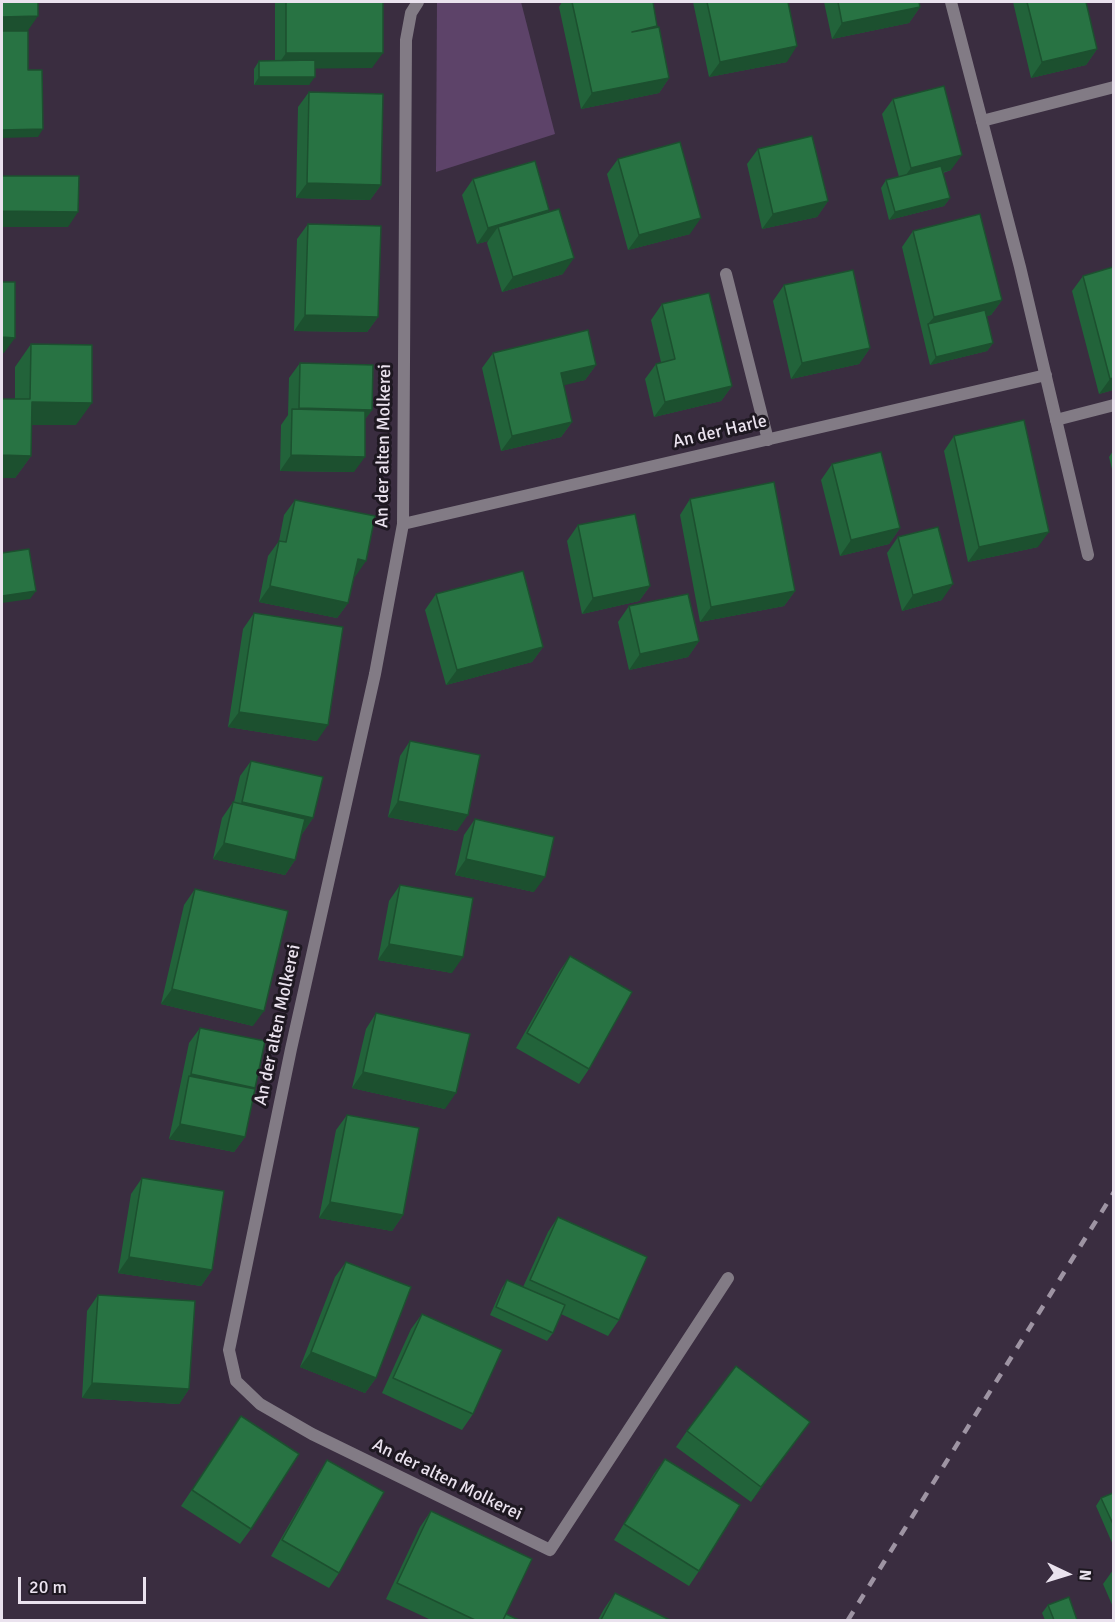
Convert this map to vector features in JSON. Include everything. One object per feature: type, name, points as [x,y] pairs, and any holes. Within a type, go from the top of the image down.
[{"type":"street","name":"An der alten Molkerei","points":[[418,2],[411,13],[406,40],[403,524],[375,674],[291,1048],[229,1350],[236,1381],[260,1404],[312,1434],[550,1550],[728,1278]]},
{"type":"street","points":[[951,2],[1046,375],[1088,555]]},
{"type":"street","points":[[982,121],[1113,87]]},
{"type":"street","points":[[726,274],[768,440]]},
{"type":"street","name":"An der Harle","points":[[403,524],[1046,375]]},
{"type":"street","points":[[1056,420],[1113,405]]},
{"type":"shaded area","points":[[437,2],[521,2],[555,134],[436,172]]},
{"type":"building","points":[[2,2],[38,2],[38,16],[2,17]]},
{"type":"building","points":[[286,2],[383,2],[383,53],[286,53]]},
{"type":"building","points":[[572,2],[653,2],[657,26],[632,32],[659,27],[669,78],[592,93]]},
{"type":"building","points":[[707,2],[788,2],[797,46],[720,62]]},
{"type":"building","points":[[838,2],[919,2],[920,7],[842,23]]},
{"type":"building","points":[[1027,2],[1086,2],[1097,49],[1042,62]]},
{"type":"building","points":[[2,31],[28,31],[28,70],[42,70],[43,129],[2,130]]},
{"type":"building","points":[[315,60],[315,77],[259,77],[259,61]]},
{"type":"building","points":[[944,86],[962,155],[911,168],[893,99]]},
{"type":"building","points":[[309,92],[383,94],[381,185],[307,183]]},
{"type":"building","points":[[812,136],[828,201],[773,214],[758,149]]},
{"type":"building","points":[[680,142],[701,218],[639,235],[618,159]]},
{"type":"building","points":[[535,161],[549,210],[488,228],[473,179]]},
{"type":"building","points":[[941,166],[950,198],[895,212],[886,180]]},
{"type":"building","points":[[2,176],[79,176],[78,212],[2,211]]},
{"type":"building","points":[[559,209],[574,258],[513,277],[498,227]]},
{"type":"building","points":[[980,214],[1002,300],[934,317],[913,231]]},
{"type":"building","points":[[308,224],[381,226],[378,317],[305,315]]},
{"type":"building","points":[[1113,267],[1113,378],[1110,379],[1083,276]]},
{"type":"building","points":[[853,270],[870,348],[802,363],[784,285]]},
{"type":"building","points":[[2,282],[15,282],[15,338],[2,337]]},
{"type":"building","points":[[709,293],[732,386],[665,402],[656,364],[675,359],[662,304]]},
{"type":"building","points":[[985,310],[993,343],[936,357],[928,324]]},
{"type":"building","points":[[588,330],[596,365],[561,373],[572,422],[512,436],[493,353]]},
{"type":"building","points":[[31,344],[92,345],[92,403],[32,402],[31,456],[2,455],[2,399],[30,399]]},
{"type":"building","points":[[300,363],[373,365],[372,410],[299,408]]},
{"type":"building","points":[[292,409],[365,411],[365,457],[291,455]]},
{"type":"building","points":[[1024,420],[1049,532],[979,547],[954,436]]},
{"type":"building","points":[[881,452],[900,528],[851,540],[832,464]]},
{"type":"building","points":[[774,482],[795,591],[711,607],[690,499]]},
{"type":"building","points":[[295,500],[375,516],[366,561],[358,559],[348,603],[270,586],[279,541],[286,542]]},
{"type":"building","points":[[635,514],[650,586],[593,598],[578,525]]},
{"type":"building","points":[[938,527],[953,584],[913,595],[898,537]]},
{"type":"building","points":[[29,549],[36,591],[2,596],[2,553]]},
{"type":"building","points":[[523,571],[543,647],[457,670],[436,594]]},
{"type":"building","points":[[688,594],[699,641],[640,654],[629,606]]},
{"type":"building","points":[[254,613],[343,627],[328,725],[239,712]]},
{"type":"building","points":[[410,741],[480,755],[468,815],[398,801]]},
{"type":"building","points":[[251,761],[323,777],[313,818],[242,802]]},
{"type":"building","points":[[233,802],[305,819],[295,860],[224,843]]},
{"type":"building","points":[[475,819],[554,837],[545,877],[466,859]]},
{"type":"building","points":[[400,885],[473,898],[463,957],[389,944]]},
{"type":"building","points":[[195,889],[288,911],[264,1011],[172,989]]},
{"type":"building","points":[[570,956],[632,992],[589,1069],[527,1033]]},
{"type":"building","points":[[376,1013],[470,1034],[456,1093],[363,1072]]},
{"type":"building","points":[[200,1028],[265,1041],[255,1088],[191,1074]]},
{"type":"building","points":[[189,1076],[255,1089],[245,1137],[180,1124]]},
{"type":"building","points":[[347,1115],[419,1128],[403,1215],[330,1202]]},
{"type":"building","points":[[142,1178],[224,1191],[212,1270],[129,1257]]},
{"type":"building","points":[[558,1217],[647,1257],[619,1320],[530,1280]]},
{"type":"building","points":[[346,1262],[411,1287],[376,1378],[311,1352]]},
{"type":"building","points":[[507,1280],[565,1305],[553,1333],[496,1307]]},
{"type":"building","points":[[98,1295],[195,1301],[189,1389],[92,1383]]},
{"type":"building","points":[[422,1314],[502,1350],[473,1414],[393,1378]]},
{"type":"building","points":[[736,1366],[810,1422],[761,1487],[687,1431]]},
{"type":"building","points":[[241,1416],[299,1454],[251,1529],[192,1490]]},
{"type":"building","points":[[665,1459],[740,1505],[699,1571],[624,1524]]},
{"type":"building","points":[[327,1460],[384,1492],[339,1573],[282,1540]]},
{"type":"building","points":[[1113,1493],[1113,1524],[1101,1498]]},
{"type":"building","points":[[431,1511],[532,1559],[503,1620],[475,1620],[397,1583]]},
{"type":"building","points":[[615,1593],[670,1620],[601,1620]]},
{"type":"building","points":[[1069,1597],[1077,1620],[1054,1620],[1048,1605]]},
{"type":"building","points":[[506,1614],[519,1620],[503,1620]]},
{"type":"railway","points":[[848,1620],[1114,1192]]}]
